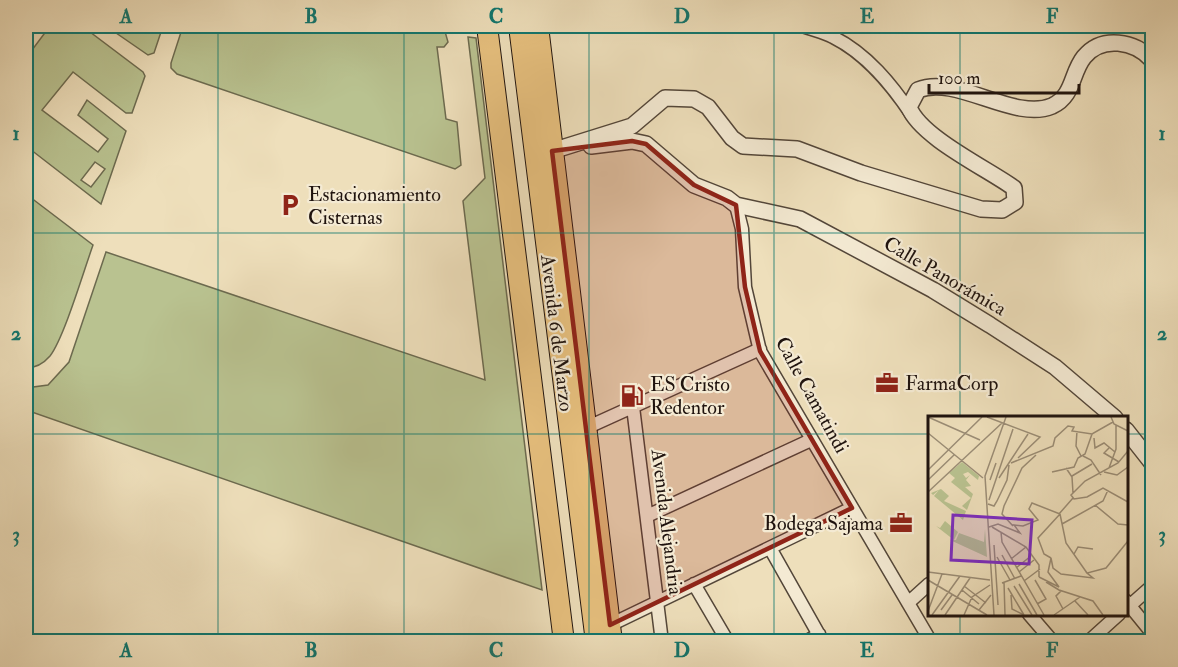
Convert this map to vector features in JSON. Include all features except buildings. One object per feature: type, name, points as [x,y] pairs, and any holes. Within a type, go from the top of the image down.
[{"type":"main road","name":"Avenida 6 de Marzo","points":[[487,26],[564,642]]},
{"type":"main road","name":"Avenida 6 de Marzo","points":[[506,26],[583,642]]},
{"type":"main road","name":"Avenida 6 de Marzo","points":[[519,26],[596,642]]},
{"type":"main road","name":"Avenida 6 de Marzo","points":[[538,26],[611,633]]},
{"type":"street","points":[[552,151],[632,126],[665,99],[678,96],[694,99],[708,107],[732,138],[743,146],[797,149],[861,173],[981,209],[1002,210],[1016,202],[1014,188],[944,143],[913,116],[892,85],[855,51],[833,37],[803,26]]},
{"type":"street","points":[[913,116],[909,107],[912,99],[918,90],[926,86],[938,86],[1002,103],[1036,109],[1051,106],[1063,98],[1072,87],[1082,59],[1092,49],[1113,43],[1129,43],[1144,51],[1152,60]]},
{"type":"street","points":[[552,151],[632,141],[645,144],[694,185],[727,198],[736,205]]},
{"type":"street","name":"Calle Camatindi","points":[[736,205],[742,229],[745,286],[760,349],[811,440],[931,642]]},
{"type":"street","name":"Calle Panorámica","points":[[736,205],[800,219],[933,290],[1055,367],[1111,416]]},
{"type":"street","points":[[586,428],[760,349]]},
{"type":"street","name":"Avenida Alejandria","points":[[633,407],[662,642]]},
{"type":"street","points":[[1127,433],[1152,464]]},
{"type":"street","points":[[647,516],[811,440]]},
{"type":"street","points":[[611,633],[658,602],[852,508]]},
{"type":"street","points":[[770,548],[821,638],[806,642]]},
{"type":"street","points":[[694,584],[728,642]]},
{"type":"street","points":[[908,603],[928,585]]},
{"type":"street","points":[[1152,586],[1127,605],[1152,633]]},
{"type":"street","points":[[1030,616],[1053,642]]},
{"type":"street","points":[[1088,642],[1118,616]]},
{"type":"highlighted area","points":[[632,141],[646,144],[694,185],[736,205],[745,287],[760,351],[852,508],[610,625],[552,151]]},
{"type":"green space","points":[[50,26],[82,26],[143,72],[145,76],[132,113],[126,113],[73,72],[42,110],[98,152],[108,139],[78,115],[87,100],[126,131],[101,204],[26,146],[26,58]],"holes":[[[95,162],[105,169],[91,187],[81,180]]]},
{"type":"green space","points":[[106,26],[163,26],[154,53],[148,55]]},
{"type":"green space","points":[[183,26],[436,26],[444,28],[448,42],[444,47],[437,47],[446,119],[457,122],[461,165],[455,169],[177,74],[171,68],[171,63]]},
{"type":"green space","points":[[468,37],[476,38],[542,590],[26,410],[26,388],[48,385],[69,362],[106,252],[485,380],[463,201],[485,178]]},
{"type":"green space","points":[[26,194],[93,245],[67,320],[55,347],[42,363],[26,368]]},
{"type":"place","name":"Estacionamiento Cisternas","points":[[290,205]]},
{"type":"place","name":"FarmaCorp","points":[[887,383]]},
{"type":"place","name":"ES Cristo Redentor","points":[[632,396]]},
{"type":"place","name":"Bodega Sajama","points":[[901,523]]}]
